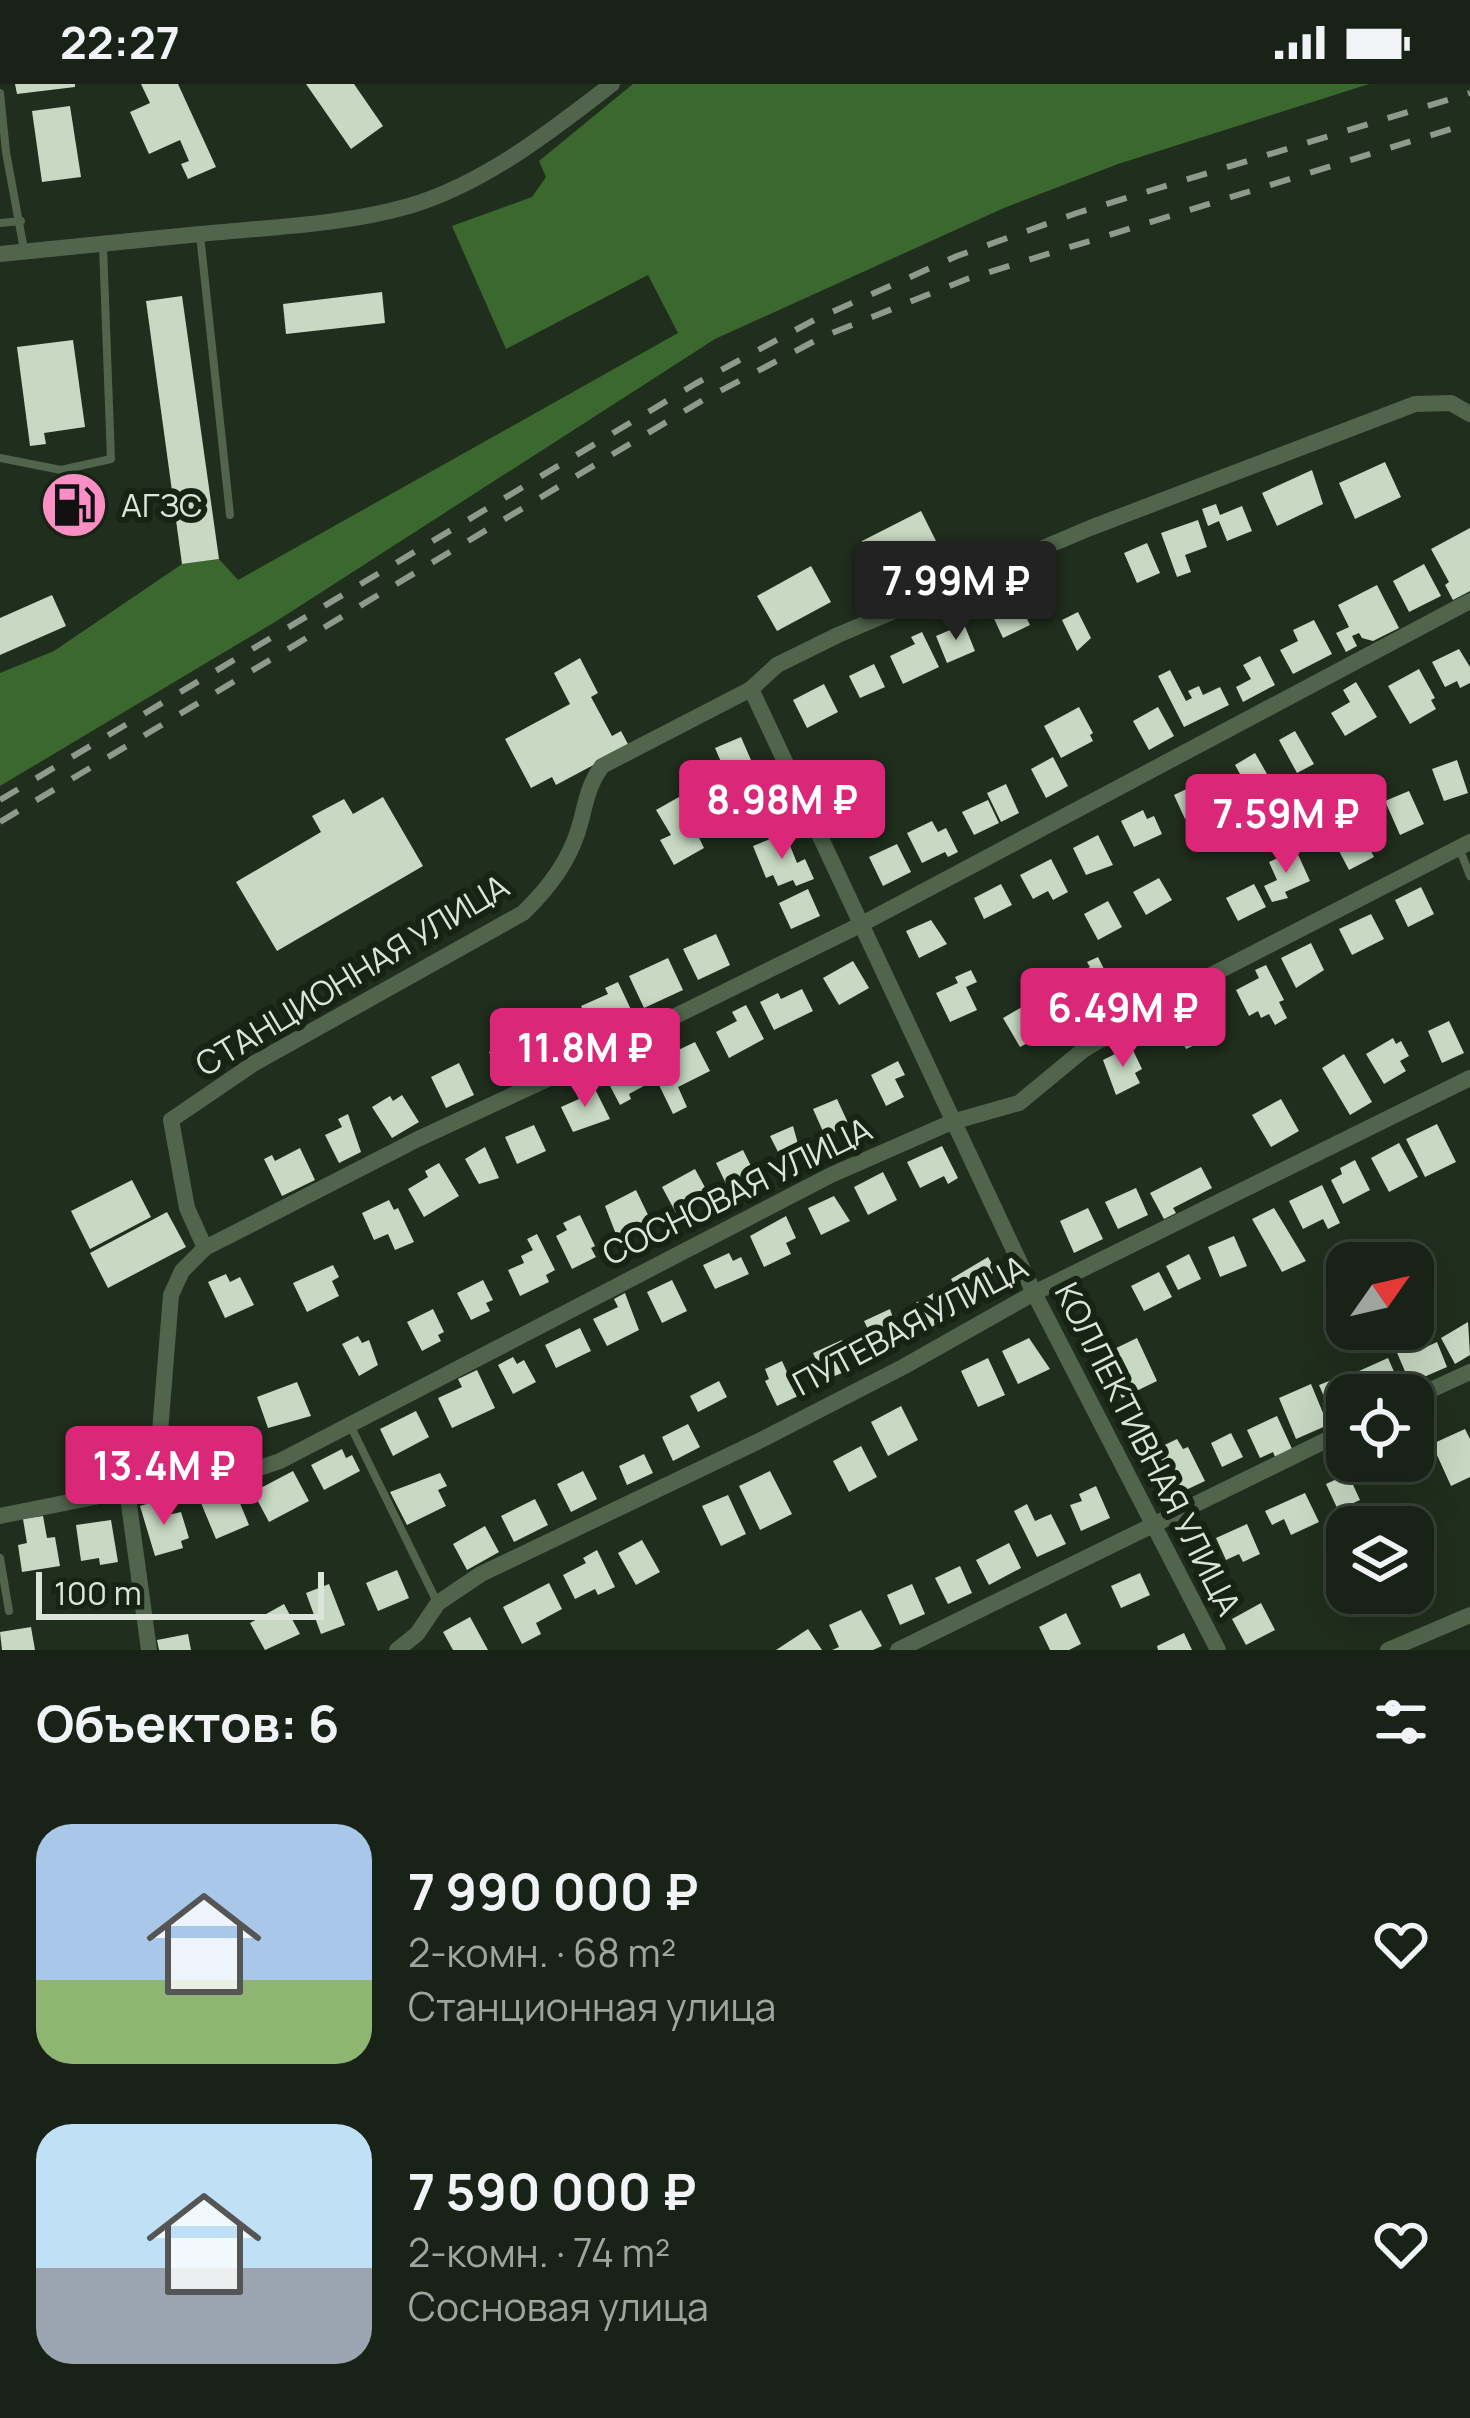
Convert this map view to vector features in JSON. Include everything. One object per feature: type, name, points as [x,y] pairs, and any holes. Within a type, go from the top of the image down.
[{"type":"street","points":[[0,254],[286,226],[407,206],[452,189],[502,161],[564,122],[612,84]]},
{"type":"street","name":"СТАНЦИОННАЯ УЛИЦА","points":[[205,1248],[187,1208],[171,1120],[253,1064],[524,913],[571,851],[587,786],[602,766],[751,689],[777,665],[838,635],[1090,528],[1415,404],[1451,403],[1470,414]]},
{"type":"street","points":[[174,1481],[160,1432],[171,1295],[182,1271],[205,1248],[860,925],[1470,601]]},
{"type":"street","name":"КОЛЛЕКТИВНАЯ УЛИЦА","points":[[751,689],[1034,1292],[1218,1650]]},
{"type":"street","name":"СОСНОВАЯ УЛИЦА","points":[[0,1516],[174,1481],[236,1476],[280,1461],[772,1204],[952,1122],[1019,1103],[1082,1051],[1182,990],[1465,846]]},
{"type":"street","name":"ПУТЕВАЯ УЛИЦА","points":[[398,1650],[417,1634],[438,1603],[481,1574],[757,1442],[1034,1292],[1470,1078]]},
{"type":"street","points":[[1434,1388],[1470,1372]]},
{"type":"street","points":[[898,1650],[1326,1440]]},
{"type":"street","points":[[127,1490],[149,1650]]},
{"type":"street","points":[[1388,1650],[1470,1615]]},
{"type":"lane","points":[[0,93],[3,153],[24,252]]},
{"type":"lane","points":[[0,223],[20,221]]},
{"type":"lane","points":[[200,234],[230,515]]},
{"type":"lane","points":[[0,458],[61,470],[111,459],[103,245]]},
{"type":"lane","points":[[1465,846],[1470,876]]},
{"type":"lane","points":[[351,1426],[438,1603]]},
{"type":"lane","points":[[0,1558],[9,1611]]},
{"type":"green space","points":[[633,84],[1369,84],[1118,164],[1004,208],[715,339],[275,622],[0,786],[0,673],[54,651],[182,564],[219,559],[238,580],[678,333],[648,275],[506,349],[452,226],[532,197],[546,177],[539,161]]},
{"type":"building","points":[[15,84],[75,84],[75,87],[17,94]]},
{"type":"building","points":[[141,84],[178,84],[216,167],[188,179],[181,164],[189,161],[180,140],[149,154],[130,112],[150,103]]},
{"type":"building","points":[[306,84],[354,84],[383,126],[351,149]]},
{"type":"building","points":[[70,106],[81,177],[42,182],[32,111]]},
{"type":"building","points":[[382,292],[385,323],[286,334],[283,304]]},
{"type":"building","points":[[182,296],[219,559],[182,564],[146,301]]},
{"type":"building","points":[[73,340],[85,427],[44,433],[46,444],[30,446],[17,347]]},
{"type":"building","points":[[1385,462],[1401,497],[1355,519],[1339,483]]},
{"type":"building","points":[[1312,470],[1323,504],[1277,526],[1262,493]]},
{"type":"building","points":[[1216,504],[1220,515],[1242,506],[1252,531],[1227,541],[1219,521],[1208,526],[1202,509]]},
{"type":"building","points":[[921,511],[941,551],[883,581],[862,541]]},
{"type":"building","points":[[1198,520],[1207,547],[1185,555],[1191,572],[1177,577],[1161,533]]},
{"type":"building","points":[[1470,528],[1470,591],[1453,600],[1431,549]]},
{"type":"building","points":[[1147,543],[1160,573],[1137,583],[1124,553]]},
{"type":"building","points":[[1424,564],[1441,596],[1409,612],[1393,581]]},
{"type":"building","points":[[811,566],[831,602],[777,631],[757,596]]},
{"type":"building","points":[[1377,585],[1399,628],[1373,641],[1359,633],[1352,636],[1357,646],[1346,652],[1336,633],[1349,627],[1338,605]]},
{"type":"building","points":[[52,595],[66,626],[0,655],[0,618]]},
{"type":"building","points":[[1017,598],[1030,625],[1003,638],[990,610]]},
{"type":"building","points":[[1078,612],[1091,638],[1077,651],[1062,620]]},
{"type":"building","points":[[1314,620],[1332,654],[1293,674],[1280,650],[1298,641],[1293,630]]},
{"type":"building","points":[[964,624],[975,651],[947,663],[936,636]]},
{"type":"building","points":[[922,632],[939,667],[903,684],[890,656],[915,644],[911,637]]},
{"type":"building","points":[[1459,649],[1470,667],[1470,683],[1460,688],[1457,681],[1445,687],[1432,662]]},
{"type":"building","points":[[1260,656],[1275,685],[1243,702],[1236,687],[1251,679],[1243,665]]},
{"type":"building","points":[[580,658],[598,693],[591,697],[612,736],[621,731],[629,746],[556,785],[552,777],[531,788],[505,739],[570,704],[554,673]]},
{"type":"building","points":[[874,664],[885,687],[860,698],[849,676]]},
{"type":"building","points":[[1419,669],[1436,709],[1410,724],[1388,686]]},
{"type":"building","points":[[1170,670],[1186,701],[1192,698],[1188,691],[1199,686],[1203,695],[1220,687],[1229,705],[1184,727],[1158,676]]},
{"type":"building","points":[[1356,682],[1377,717],[1345,736],[1331,713],[1350,702],[1343,690]]},
{"type":"building","points":[[824,684],[838,712],[807,728],[793,700]]},
{"type":"building","points":[[1079,707],[1093,741],[1061,758],[1044,726]]},
{"type":"building","points":[[1158,707],[1174,736],[1149,750],[1133,721]]},
{"type":"building","points":[[1295,731],[1314,764],[1297,773],[1279,740]]},
{"type":"building","points":[[741,737],[757,774],[731,785],[715,748]]},
{"type":"building","points":[[1255,753],[1271,781],[1250,792],[1235,765]]},
{"type":"building","points":[[1053,757],[1068,786],[1046,798],[1031,769]]},
{"type":"building","points":[[1457,760],[1468,793],[1444,801],[1432,769]]},
{"type":"building","points":[[1203,781],[1214,805],[1185,819],[1174,795]]},
{"type":"building","points":[[1006,784],[1019,813],[1001,822],[987,793]]},
{"type":"building","points":[[1409,791],[1424,824],[1400,835],[1385,801]]},
{"type":"building","points":[[766,792],[779,822],[748,835],[735,805]]},
{"type":"building","points":[[383,797],[423,866],[277,951],[236,882],[321,832],[312,816],[344,799],[353,814]]},
{"type":"building","points":[[679,797],[704,848],[674,865],[660,840],[671,835],[656,810]]},
{"type":"building","points":[[988,800],[999,823],[974,835],[962,812]]},
{"type":"building","points":[[1143,810],[1147,819],[1154,816],[1162,834],[1134,847],[1121,821]]},
{"type":"building","points":[[932,821],[938,832],[946,828],[958,852],[948,857],[945,852],[922,863],[907,833]]},
{"type":"building","points":[[785,833],[797,863],[805,859],[814,879],[778,886],[773,875],[766,878],[753,846]]},
{"type":"building","points":[[1362,834],[1374,857],[1349,870],[1337,847]]},
{"type":"building","points":[[1098,835],[1113,865],[1086,875],[1073,848]]},
{"type":"building","points":[[897,844],[911,872],[883,886],[869,857]]},
{"type":"building","points":[[1296,850],[1310,881],[1285,892],[1288,898],[1272,902],[1264,886],[1277,880],[1269,862]]},
{"type":"building","points":[[1051,859],[1068,892],[1053,900],[1048,891],[1033,899],[1020,875]]},
{"type":"building","points":[[1159,878],[1172,900],[1146,915],[1133,892]]},
{"type":"building","points":[[1001,884],[1012,905],[984,919],[974,898]]},
{"type":"building","points":[[1254,884],[1266,907],[1238,921],[1226,898]]},
{"type":"building","points":[[1421,887],[1434,914],[1408,927],[1395,900]]},
{"type":"building","points":[[808,889],[820,916],[791,929],[779,903]]},
{"type":"building","points":[[1108,901],[1122,927],[1098,940],[1084,914]]},
{"type":"building","points":[[1371,914],[1384,939],[1352,955],[1339,929]]},
{"type":"building","points":[[931,920],[947,944],[919,958],[906,931]]},
{"type":"building","points":[[716,934],[730,965],[698,980],[683,949]]},
{"type":"building","points":[[1311,943],[1324,970],[1296,988],[1281,958]]},
{"type":"building","points":[[1098,957],[1115,991],[1086,1006],[1071,977]]},
{"type":"building","points":[[668,958],[683,990],[644,1008],[629,976]]},
{"type":"building","points":[[853,961],[869,988],[839,1005],[823,978]]},
{"type":"building","points":[[1266,965],[1284,1000],[1279,1002],[1287,1018],[1275,1025],[1269,1014],[1261,1018],[1258,1011],[1249,1016],[1236,990],[1259,978],[1255,970]]},
{"type":"building","points":[[971,970],[977,982],[966,987],[977,1010],[950,1022],[936,993],[958,983],[955,977]]},
{"type":"building","points":[[618,982],[635,1018],[622,1025],[619,1019],[593,1031],[581,1006],[608,994],[605,988]]},
{"type":"building","points":[[802,989],[813,1011],[774,1030],[760,1002]]},
{"type":"building","points":[[1027,1004],[1044,1034],[1020,1047],[1003,1018]]},
{"type":"building","points":[[746,1005],[764,1039],[729,1058],[716,1032],[737,1021],[732,1012]]},
{"type":"building","points":[[1199,1009],[1213,1037],[1186,1049],[1173,1021]]},
{"type":"building","points":[[556,1010],[575,1051],[542,1066],[523,1025]]},
{"type":"building","points":[[1449,1021],[1464,1053],[1442,1063],[1428,1031]]},
{"type":"building","points":[[1393,1038],[1396,1044],[1401,1041],[1409,1056],[1400,1061],[1406,1071],[1384,1084],[1366,1054]]},
{"type":"building","points":[[510,1042],[521,1066],[500,1076],[489,1052]]},
{"type":"building","points":[[695,1042],[710,1071],[678,1087],[687,1107],[673,1114],[649,1064]]},
{"type":"building","points":[[1131,1046],[1142,1069],[1135,1073],[1140,1083],[1116,1095],[1103,1060]]},
{"type":"building","points":[[1344,1054],[1372,1102],[1350,1115],[1322,1068]]},
{"type":"building","points":[[641,1059],[653,1081],[629,1094],[631,1099],[620,1105],[609,1084],[633,1071],[630,1065]]},
{"type":"building","points":[[898,1061],[905,1075],[895,1079],[904,1097],[886,1106],[871,1075]]},
{"type":"building","points":[[459,1063],[474,1095],[446,1108],[431,1077]]},
{"type":"building","points":[[593,1085],[610,1119],[573,1132],[561,1107],[579,1099],[576,1093]]},
{"type":"building","points":[[402,1095],[419,1122],[392,1138],[372,1107]]},
{"type":"building","points":[[837,1099],[849,1125],[825,1136],[813,1109]]},
{"type":"building","points":[[1281,1099],[1299,1131],[1271,1147],[1252,1115]]},
{"type":"building","points":[[348,1114],[361,1152],[339,1163],[325,1135],[342,1127],[338,1119]]},
{"type":"building","points":[[1437,1124],[1456,1162],[1425,1177],[1406,1139]]},
{"type":"building","points":[[534,1125],[546,1151],[517,1164],[505,1137]]},
{"type":"building","points":[[793,1126],[800,1151],[782,1160],[770,1136]]},
{"type":"building","points":[[1399,1143],[1418,1177],[1389,1192],[1371,1158]]},
{"type":"building","points":[[942,1146],[958,1178],[948,1184],[944,1176],[920,1188],[907,1162]]},
{"type":"building","points":[[485,1147],[499,1178],[479,1184],[465,1159]]},
{"type":"building","points":[[300,1148],[315,1180],[282,1196],[264,1159],[272,1155],[275,1161]]},
{"type":"building","points":[[743,1150],[756,1176],[729,1190],[716,1163]]},
{"type":"building","points":[[1355,1160],[1370,1190],[1343,1204],[1331,1180]]},
{"type":"building","points":[[439,1163],[459,1196],[424,1217],[408,1189],[428,1177],[425,1171]]},
{"type":"building","points":[[1201,1167],[1212,1188],[1173,1208],[1176,1213],[1164,1219],[1150,1193]]},
{"type":"building","points":[[695,1169],[714,1204],[703,1210],[698,1201],[676,1213],[662,1187]]},
{"type":"building","points":[[883,1172],[897,1200],[868,1215],[854,1187]]},
{"type":"building","points":[[132,1180],[151,1217],[90,1249],[71,1211]]},
{"type":"building","points":[[1322,1185],[1340,1223],[1328,1229],[1323,1219],[1303,1229],[1289,1201]]},
{"type":"building","points":[[1136,1188],[1148,1215],[1118,1229],[1105,1202]]},
{"type":"building","points":[[636,1190],[650,1219],[646,1222],[650,1230],[619,1242],[605,1206]]},
{"type":"building","points":[[834,1196],[850,1221],[821,1235],[808,1208]]},
{"type":"building","points":[[389,1200],[394,1210],[398,1208],[414,1242],[395,1250],[388,1234],[374,1240],[362,1213]]},
{"type":"building","points":[[1088,1208],[1103,1239],[1074,1253],[1060,1221]]},
{"type":"building","points":[[1274,1208],[1306,1261],[1282,1272],[1252,1219]]},
{"type":"building","points":[[167,1212],[186,1247],[108,1288],[90,1253]]},
{"type":"building","points":[[580,1215],[596,1257],[572,1269],[556,1236],[567,1230],[563,1223]]},
{"type":"building","points":[[786,1216],[796,1238],[786,1243],[791,1254],[764,1267],[750,1236]]},
{"type":"building","points":[[537,1234],[555,1270],[546,1275],[549,1282],[520,1296],[508,1270],[524,1263],[521,1256],[533,1250],[527,1239]]},
{"type":"building","points":[[1234,1236],[1247,1266],[1220,1277],[1208,1247]]},
{"type":"building","points":[[729,1253],[733,1261],[741,1257],[749,1274],[715,1289],[703,1265]]},
{"type":"building","points":[[1189,1254],[1201,1279],[1178,1290],[1166,1266]]},
{"type":"building","points":[[988,1257],[996,1271],[990,1275],[999,1289],[968,1308],[951,1279]]},
{"type":"building","points":[[333,1265],[339,1277],[332,1281],[339,1296],[307,1312],[293,1283]]},
{"type":"building","points":[[1159,1272],[1172,1297],[1144,1311],[1131,1286]]},
{"type":"building","points":[[226,1274],[230,1282],[240,1277],[254,1305],[225,1318],[208,1282]]},
{"type":"building","points":[[483,1280],[493,1300],[486,1303],[490,1311],[471,1320],[457,1293]]},
{"type":"building","points":[[672,1280],[687,1311],[662,1323],[647,1292]]},
{"type":"building","points":[[939,1290],[948,1317],[928,1329],[914,1304]]},
{"type":"building","points":[[625,1293],[639,1330],[607,1346],[593,1319],[618,1307],[614,1299]]},
{"type":"building","points":[[433,1309],[444,1332],[438,1335],[441,1341],[422,1351],[407,1322]]},
{"type":"building","points":[[890,1309],[901,1342],[879,1353],[864,1321]]},
{"type":"building","points":[[1468,1322],[1470,1355],[1455,1364],[1441,1338]]},
{"type":"building","points":[[580,1328],[591,1351],[556,1368],[545,1345]]},
{"type":"building","points":[[358,1336],[362,1343],[369,1340],[378,1365],[359,1376],[342,1344]]},
{"type":"building","points":[[1029,1338],[1050,1369],[1018,1384],[1002,1351]]},
{"type":"building","points":[[1137,1338],[1157,1381],[1122,1398],[1112,1379],[1121,1375],[1110,1351]]},
{"type":"building","points":[[842,1340],[854,1368],[825,1380],[813,1353]]},
{"type":"building","points":[[1437,1342],[1447,1367],[1431,1374],[1406,1374],[1396,1350],[1434,1350]]},
{"type":"building","points":[[513,1357],[517,1364],[524,1360],[536,1382],[513,1394],[498,1365]]},
{"type":"building","points":[[988,1358],[1005,1395],[978,1407],[961,1371]]},
{"type":"building","points":[[1388,1358],[1395,1374],[1360,1374]]},
{"type":"building","points":[[782,1361],[798,1396],[777,1406],[765,1381],[769,1379],[765,1369]]},
{"type":"building","points":[[477,1370],[495,1408],[452,1428],[438,1398],[462,1387],[458,1379]]},
{"type":"building","points":[[719,1381],[727,1397],[698,1412],[690,1396]]},
{"type":"building","points":[[297,1382],[311,1416],[268,1428],[257,1397]]},
{"type":"building","points":[[1311,1384],[1326,1426],[1296,1439],[1279,1398]]},
{"type":"building","points":[[901,1406],[918,1440],[888,1456],[871,1422]]},
{"type":"building","points":[[416,1411],[429,1437],[393,1456],[380,1429]]},
{"type":"building","points":[[1277,1416],[1293,1451],[1276,1459],[1273,1452],[1260,1458],[1247,1430]]},
{"type":"building","points":[[688,1424],[700,1447],[673,1461],[662,1437]]},
{"type":"building","points":[[1465,1429],[1470,1439],[1470,1477],[1451,1486],[1434,1443]]},
{"type":"building","points":[[1231,1433],[1243,1457],[1222,1467],[1211,1443]]},
{"type":"building","points":[[1177,1439],[1183,1449],[1188,1447],[1205,1481],[1173,1496],[1148,1453]]},
{"type":"building","points":[[861,1446],[877,1477],[849,1492],[833,1461]]},
{"type":"building","points":[[342,1449],[346,1458],[352,1455],[360,1471],[324,1490],[311,1465]]},
{"type":"building","points":[[644,1454],[653,1473],[627,1485],[619,1466]]},
{"type":"building","points":[[293,1471],[309,1501],[269,1522],[253,1492]]},
{"type":"building","points":[[583,1471],[597,1499],[571,1512],[557,1484]]},
{"type":"building","points":[[770,1471],[792,1514],[760,1530],[739,1486]]},
{"type":"building","points":[[440,1473],[447,1486],[438,1490],[446,1506],[407,1525],[390,1492]]},
{"type":"building","points":[[1352,1482],[1360,1500],[1336,1506],[1326,1484]]},
{"type":"building","points":[[1096,1486],[1110,1518],[1081,1531],[1070,1505],[1082,1501],[1079,1494]]},
{"type":"building","points":[[234,1489],[249,1525],[216,1539],[201,1503]]},
{"type":"building","points":[[1305,1493],[1319,1522],[1291,1535],[1284,1519],[1272,1525],[1265,1511]]},
{"type":"building","points":[[728,1495],[746,1534],[721,1546],[702,1506]]},
{"type":"building","points":[[163,1499],[168,1515],[181,1512],[189,1538],[181,1541],[183,1548],[155,1556],[140,1506]]},
{"type":"building","points":[[535,1499],[548,1525],[514,1542],[501,1516]]},
{"type":"building","points":[[1027,1504],[1035,1521],[1051,1514],[1066,1544],[1037,1557],[1014,1511]]},
{"type":"building","points":[[43,1516],[47,1538],[55,1537],[60,1566],[22,1572],[18,1545],[27,1543],[23,1519]]},
{"type":"building","points":[[111,1520],[118,1562],[81,1561],[76,1525]]},
{"type":"building","points":[[1247,1524],[1260,1554],[1243,1562],[1239,1554],[1226,1560],[1216,1538]]},
{"type":"building","points":[[485,1526],[499,1552],[467,1570],[453,1544]]},
{"type":"building","points":[[642,1540],[660,1572],[636,1585],[618,1553]]},
{"type":"building","points":[[1009,1543],[1021,1568],[989,1585],[976,1560]]},
{"type":"building","points":[[597,1550],[615,1587],[598,1595],[595,1589],[575,1599],[563,1575],[586,1563],[583,1558]]},
{"type":"building","points":[[960,1566],[972,1593],[948,1604],[935,1578]]},
{"type":"building","points":[[397,1570],[409,1598],[378,1611],[366,1583]]},
{"type":"building","points":[[1140,1573],[1150,1595],[1121,1608],[1111,1586]]},
{"type":"building","points":[[549,1583],[562,1609],[536,1623],[541,1634],[522,1644],[503,1607]]},
{"type":"building","points":[[329,1584],[345,1625],[321,1634],[306,1593]]},
{"type":"building","points":[[912,1584],[925,1614],[900,1625],[887,1595]]},
{"type":"building","points":[[1261,1603],[1275,1630],[1246,1645],[1232,1619]]},
{"type":"building","points":[[284,1604],[300,1634],[265,1650],[250,1623]]},
{"type":"building","points":[[861,1610],[882,1646],[832,1650],[839,1647],[829,1625]]},
{"type":"building","points":[[1066,1613],[1081,1644],[1069,1650],[1050,1650],[1039,1627]]},
{"type":"building","points":[[470,1617],[488,1650],[453,1650],[443,1632]]},
{"type":"building","points":[[31,1627],[35,1650],[2,1650],[0,1632]]},
{"type":"building","points":[[808,1629],[822,1650],[776,1650]]},
{"type":"building","points":[[1184,1633],[1192,1650],[1158,1650],[1157,1646]]},
{"type":"building","points":[[188,1634],[191,1650],[159,1650],[157,1640]]},
{"type":"railway","points":[[0,800],[695,384],[814,320],[957,256],[1077,213],[1470,93]]},
{"type":"railway","points":[[0,822],[703,400],[822,337],[967,279],[1470,123]]},
{"type":"place","name":"АГЗС","points":[[74,505]]}]
